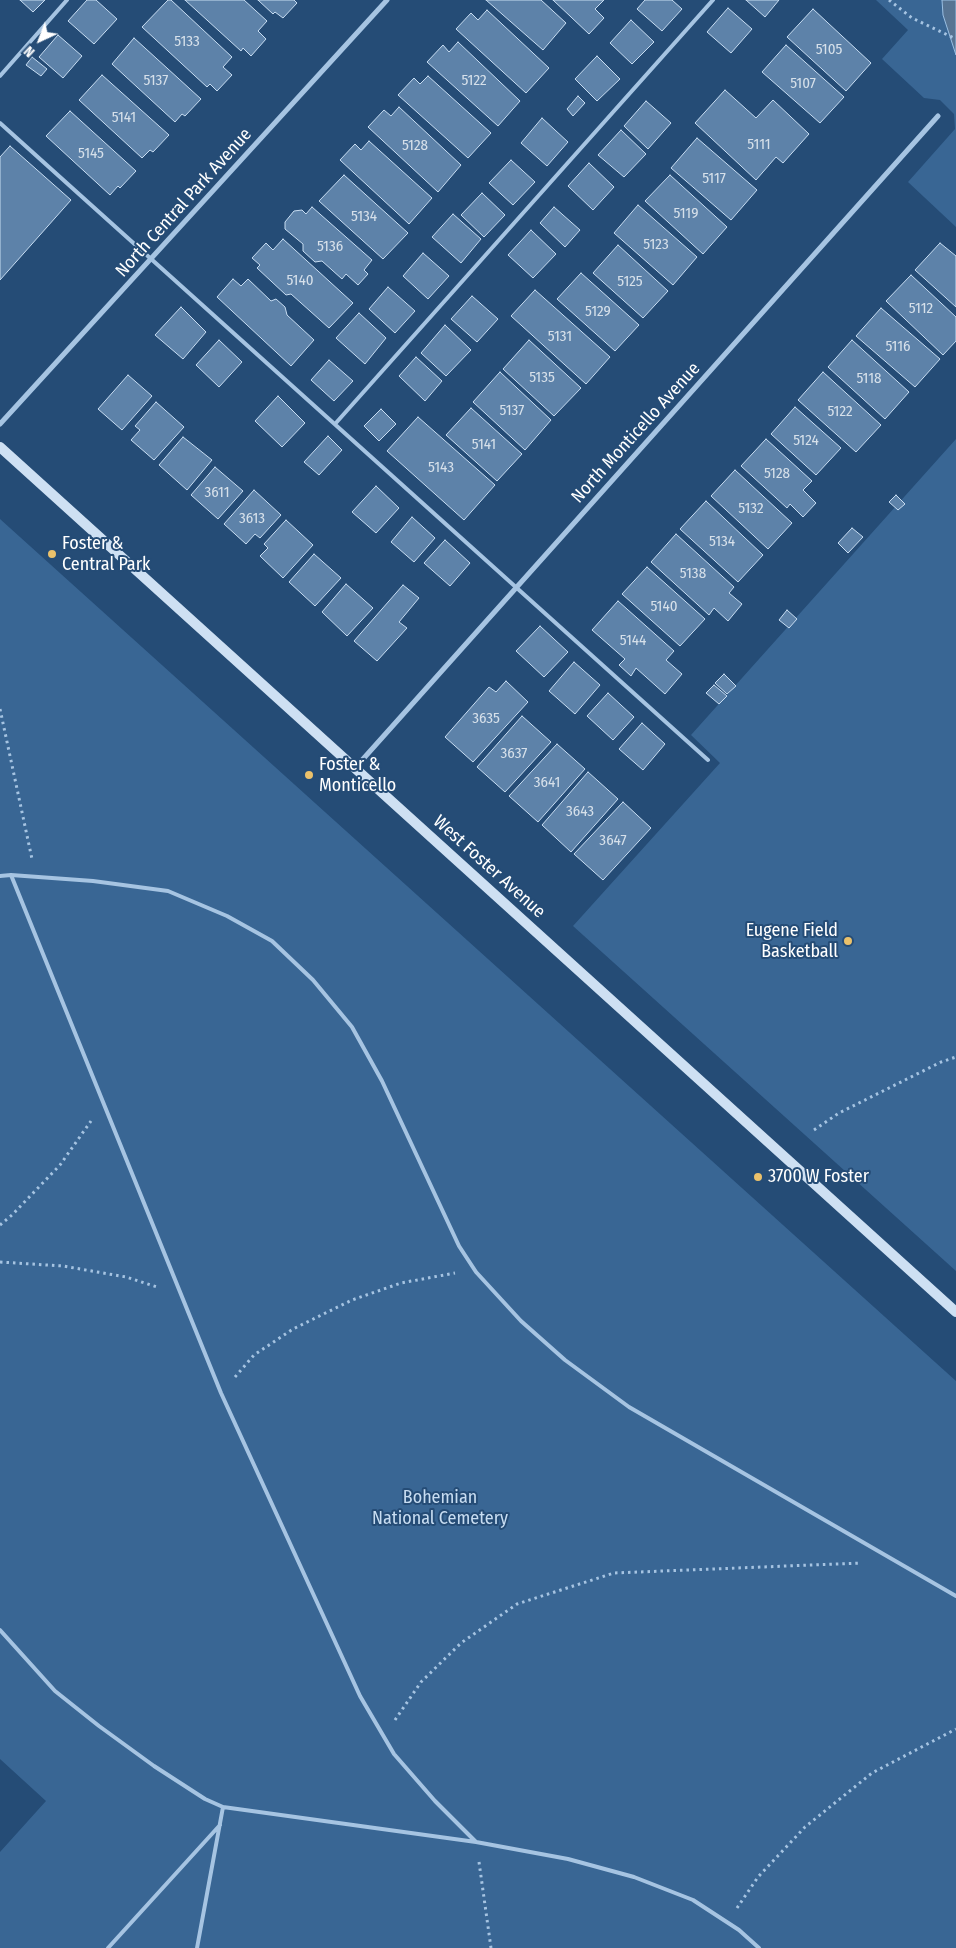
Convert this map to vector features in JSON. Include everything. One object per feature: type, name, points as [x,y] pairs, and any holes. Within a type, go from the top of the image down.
[{"type":"main road","name":"West Foster Avenue","points":[[0,447],[956,1312]]},
{"type":"street","name":"North Central Park Avenue","points":[[0,424],[387,0]]},
{"type":"street","name":"North Monticello Avenue","points":[[354,768],[938,116]]},
{"type":"lane","points":[[0,76],[67,0]]},
{"type":"lane","points":[[335,424],[713,0]]},
{"type":"lane","points":[[0,123],[708,760]]},
{"type":"lane","points":[[11,875],[221,1393],[360,1696],[394,1754],[435,1801],[476,1842]]},
{"type":"lane","points":[[0,876],[36,876],[168,891],[228,916],[272,941],[313,980],[352,1027],[382,1081],[459,1246],[476,1272],[521,1321],[565,1360],[629,1407],[956,1596]]},
{"type":"lane","points":[[0,1630],[55,1691],[99,1726],[154,1766],[206,1799],[223,1807],[476,1842],[568,1859],[634,1878],[693,1900],[739,1930],[759,1948]]},
{"type":"lane","points":[[197,1948],[223,1807]]},
{"type":"lane","points":[[108,1948],[220,1825]]},
{"type":"path","points":[[889,0],[912,18],[956,39]]},
{"type":"path","points":[[0,709],[36,876]]},
{"type":"path","points":[[814,1130],[839,1113],[941,1062],[956,1057]]},
{"type":"path","points":[[0,1225],[60,1165],[103,1102]]},
{"type":"path","points":[[0,1262],[72,1267],[126,1277],[181,1294]]},
{"type":"path","points":[[221,1393],[254,1355],[293,1329],[352,1300],[401,1283],[447,1273],[476,1272]]},
{"type":"path","points":[[384,1736],[421,1682],[461,1643],[517,1604],[614,1573],[897,1562]]},
{"type":"path","points":[[727,1922],[758,1877],[806,1827],[872,1773],[956,1729]]},
{"type":"path","points":[[476,1842],[491,1948]]},
{"type":"green space","points":[[876,0],[956,0],[956,227],[908,182],[955,129],[954,114],[940,100],[924,98],[882,59],[908,30]]},
{"type":"green space","points":[[956,439],[956,1271],[573,926],[720,763],[691,735]]},
{"type":"green space","name":"Bohemian National Cemetery","points":[[0,519],[956,1381],[956,1948],[0,1948],[0,1852],[46,1801],[0,1759]]},
{"type":"shaded area","points":[[942,0],[956,0],[956,55],[943,15]]},
{"type":"building","points":[[20,0],[45,0],[33,12]]},
{"type":"building","points":[[87,0],[96,0],[117,19],[94,44],[68,21]]},
{"type":"building","points":[[168,0],[171,0],[232,57],[223,67],[232,75],[217,91],[210,84],[207,87],[142,27]]},
{"type":"building","points":[[185,0],[244,0],[267,21],[258,31],[266,39],[251,56],[243,48],[241,51]]},
{"type":"building","points":[[258,0],[294,0],[297,3],[283,18],[275,12],[273,14]]},
{"type":"building","points":[[486,0],[541,0],[566,23],[543,50]]},
{"type":"building","points":[[553,0],[604,0],[595,9],[604,18],[589,34]]},
{"type":"building","points":[[645,0],[672,0],[682,9],[662,31],[637,9]]},
{"type":"building","points":[[746,0],[779,0],[765,17]]},
{"type":"building","points":[[728,8],[752,29],[731,53],[707,32]]},
{"type":"building","points":[[813,9],[871,63],[846,91],[787,37]]},
{"type":"building","points":[[487,10],[549,68],[526,93],[456,29],[471,13],[478,20]]},
{"type":"building","points":[[631,20],[654,42],[632,64],[610,43]]},
{"type":"building","points":[[58,35],[82,56],[63,78],[39,57]]},
{"type":"building","points":[[134,38],[201,99],[185,116],[182,114],[175,122],[112,64]]},
{"type":"building","points":[[458,42],[520,101],[498,126],[427,62],[443,45],[449,52]]},
{"type":"building","points":[[786,45],[844,97],[820,123],[762,72]]},
{"type":"building","points":[[597,56],[620,79],[597,101],[575,79]]},
{"type":"building","points":[[32,57],[47,69],[41,76],[26,65]]},
{"type":"building","points":[[102,75],[169,135],[153,152],[150,150],[142,158],[79,100]]},
{"type":"building","points":[[428,76],[491,133],[468,158],[398,95],[414,78],[420,84]]},
{"type":"building","points":[[725,90],[756,118],[773,100],[809,134],[783,163],[776,157],[756,180],[695,123]]},
{"type":"building","points":[[578,96],[585,103],[573,116],[567,109]]},
{"type":"building","points":[[646,101],[671,123],[648,149],[624,126]]},
{"type":"building","points":[[399,107],[461,165],[438,192],[368,127],[384,110],[391,116]]},
{"type":"building","points":[[70,111],[136,171],[120,188],[118,186],[110,195],[46,136]]},
{"type":"building","points":[[542,118],[568,142],[547,166],[521,143]]},
{"type":"building","points":[[621,130],[646,154],[624,177],[598,155]]},
{"type":"building","points":[[697,138],[757,190],[731,220],[671,168]]},
{"type":"building","points":[[369,141],[432,198],[409,224],[340,160],[355,144],[361,150]]},
{"type":"building","points":[[10,146],[71,200],[0,280],[0,157]]},
{"type":"building","points":[[511,160],[535,182],[513,205],[489,183]]},
{"type":"building","points":[[589,163],[614,187],[593,210],[568,186]]},
{"type":"building","points":[[344,175],[408,233],[383,259],[319,201]]},
{"type":"building","points":[[670,175],[727,227],[703,254],[645,201]]},
{"type":"building","points":[[482,193],[505,215],[484,237],[461,215]]},
{"type":"building","points":[[638,205],[697,257],[673,285],[614,233]]},
{"type":"building","points":[[312,207],[372,260],[364,270],[368,274],[358,285],[346,274],[342,279],[322,261],[315,262],[303,251],[303,244],[285,229],[285,222],[294,211],[302,210],[306,214]]},
{"type":"building","points":[[554,207],[580,230],[565,247],[540,223]]},
{"type":"building","points":[[453,214],[481,239],[461,263],[432,237]]},
{"type":"building","points":[[531,230],[556,254],[533,278],[508,255]]},
{"type":"building","points":[[283,239],[353,303],[329,328],[291,294],[286,295],[257,268],[260,265],[252,258],[266,243],[273,250]]},
{"type":"building","points":[[940,243],[956,256],[956,307],[915,270]]},
{"type":"building","points":[[618,245],[668,291],[643,318],[593,273]]},
{"type":"building","points":[[423,253],[449,276],[428,299],[403,276]]},
{"type":"building","points":[[581,273],[639,325],[615,351],[557,299]]},
{"type":"building","points":[[911,275],[956,317],[956,341],[943,355],[886,301]]},
{"type":"building","points":[[233,279],[241,286],[248,279],[271,301],[276,299],[285,307],[287,315],[314,340],[291,366],[217,297]]},
{"type":"building","points":[[388,287],[415,311],[395,333],[369,309]]},
{"type":"building","points":[[535,290],[610,357],[586,384],[511,316]]},
{"type":"building","points":[[472,296],[498,319],[477,342],[451,319]]},
{"type":"building","points":[[181,307],[206,332],[183,359],[155,335]]},
{"type":"building","points":[[881,308],[940,359],[915,387],[856,336]]},
{"type":"building","points":[[359,313],[386,338],[365,364],[336,338]]},
{"type":"building","points":[[445,325],[471,350],[446,376],[421,353]]},
{"type":"building","points":[[219,340],[242,362],[219,387],[196,365]]},
{"type":"building","points":[[529,340],[581,388],[554,416],[503,369]]},
{"type":"building","points":[[852,340],[909,392],[885,419],[828,367]]},
{"type":"building","points":[[416,357],[442,381],[425,401],[399,376]]},
{"type":"building","points":[[329,360],[353,381],[334,401],[311,380]]},
{"type":"building","points":[[500,372],[551,420],[525,450],[473,402]]},
{"type":"building","points":[[823,372],[881,425],[856,452],[798,400]]},
{"type":"building","points":[[128,375],[152,396],[122,430],[98,409]]},
{"type":"building","points":[[278,396],[305,423],[282,447],[255,421]]},
{"type":"building","points":[[156,402],[184,427],[154,460],[131,440],[140,430],[135,426]]},
{"type":"building","points":[[795,407],[841,448],[816,475],[771,434]]},
{"type":"building","points":[[471,408],[522,454],[497,481],[446,435]]},
{"type":"building","points":[[381,409],[396,424],[379,441],[364,426]]},
{"type":"building","points":[[418,417],[495,485],[464,520],[387,451]]},
{"type":"building","points":[[328,436],[342,450],[319,475],[304,462]]},
{"type":"building","points":[[183,437],[212,460],[187,490],[159,465]]},
{"type":"building","points":[[766,439],[812,481],[803,490],[816,503],[803,517],[790,504],[787,508],[741,466]]},
{"type":"building","points":[[215,467],[243,491],[218,519],[191,495]]},
{"type":"building","points":[[735,470],[792,523],[768,549],[711,496]]},
{"type":"building","points":[[376,486],[399,508],[376,533],[352,512]]},
{"type":"building","points":[[254,490],[281,515],[260,538],[255,534],[246,544],[224,524]]},
{"type":"building","points":[[896,495],[905,504],[898,510],[889,502]]},
{"type":"building","points":[[706,501],[763,555],[738,582],[680,529]]},
{"type":"building","points":[[412,517],[435,538],[414,562],[391,542]]},
{"type":"building","points":[[286,520],[313,545],[283,578],[260,556],[268,548],[264,544]]},
{"type":"building","points":[[852,528],[863,537],[848,553],[838,543]]},
{"type":"building","points":[[676,534],[734,587],[729,593],[742,604],[728,621],[714,608],[709,615],[651,562]]},
{"type":"building","points":[[445,540],[470,563],[450,586],[424,563]]},
{"type":"building","points":[[314,554],[341,578],[315,606],[289,582]]},
{"type":"building","points":[[647,567],[705,619],[680,646],[622,594]]},
{"type":"building","points":[[346,584],[373,608],[347,636],[322,612]]},
{"type":"building","points":[[403,585],[419,598],[399,622],[407,628],[377,661],[354,641]]},
{"type":"building","points":[[618,601],[674,651],[666,660],[682,674],[665,694],[636,668],[631,676],[619,665],[625,659],[592,630]]},
{"type":"building","points":[[787,610],[797,619],[789,628],[779,620]]},
{"type":"building","points":[[540,626],[568,652],[544,677],[516,651]]},
{"type":"building","points":[[574,662],[600,685],[575,714],[549,691]]},
{"type":"building","points":[[724,674],[736,686],[727,694],[715,683]]},
{"type":"building","points":[[506,681],[528,702],[473,762],[445,737],[489,687],[496,692]]},
{"type":"building","points":[[714,685],[727,696],[719,704],[706,693]]},
{"type":"building","points":[[608,693],[634,717],[613,740],[587,716]]},
{"type":"building","points":[[522,716],[551,742],[505,792],[477,767]]},
{"type":"building","points":[[642,723],[665,744],[643,770],[619,749]]},
{"type":"building","points":[[557,744],[585,769],[538,822],[509,796]]},
{"type":"building","points":[[588,772],[618,799],[571,852],[542,825]]},
{"type":"building","points":[[623,802],[651,828],[603,880],[574,854]]},
{"type":"place","name":"Foster & Central Park","points":[[52,554]]},
{"type":"place","name":"Foster & Monticello","points":[[309,775]]},
{"type":"place","name":"Eugene Field Basketball","points":[[848,941]]},
{"type":"place","name":"3700 W Foster","points":[[758,1177]]}]
